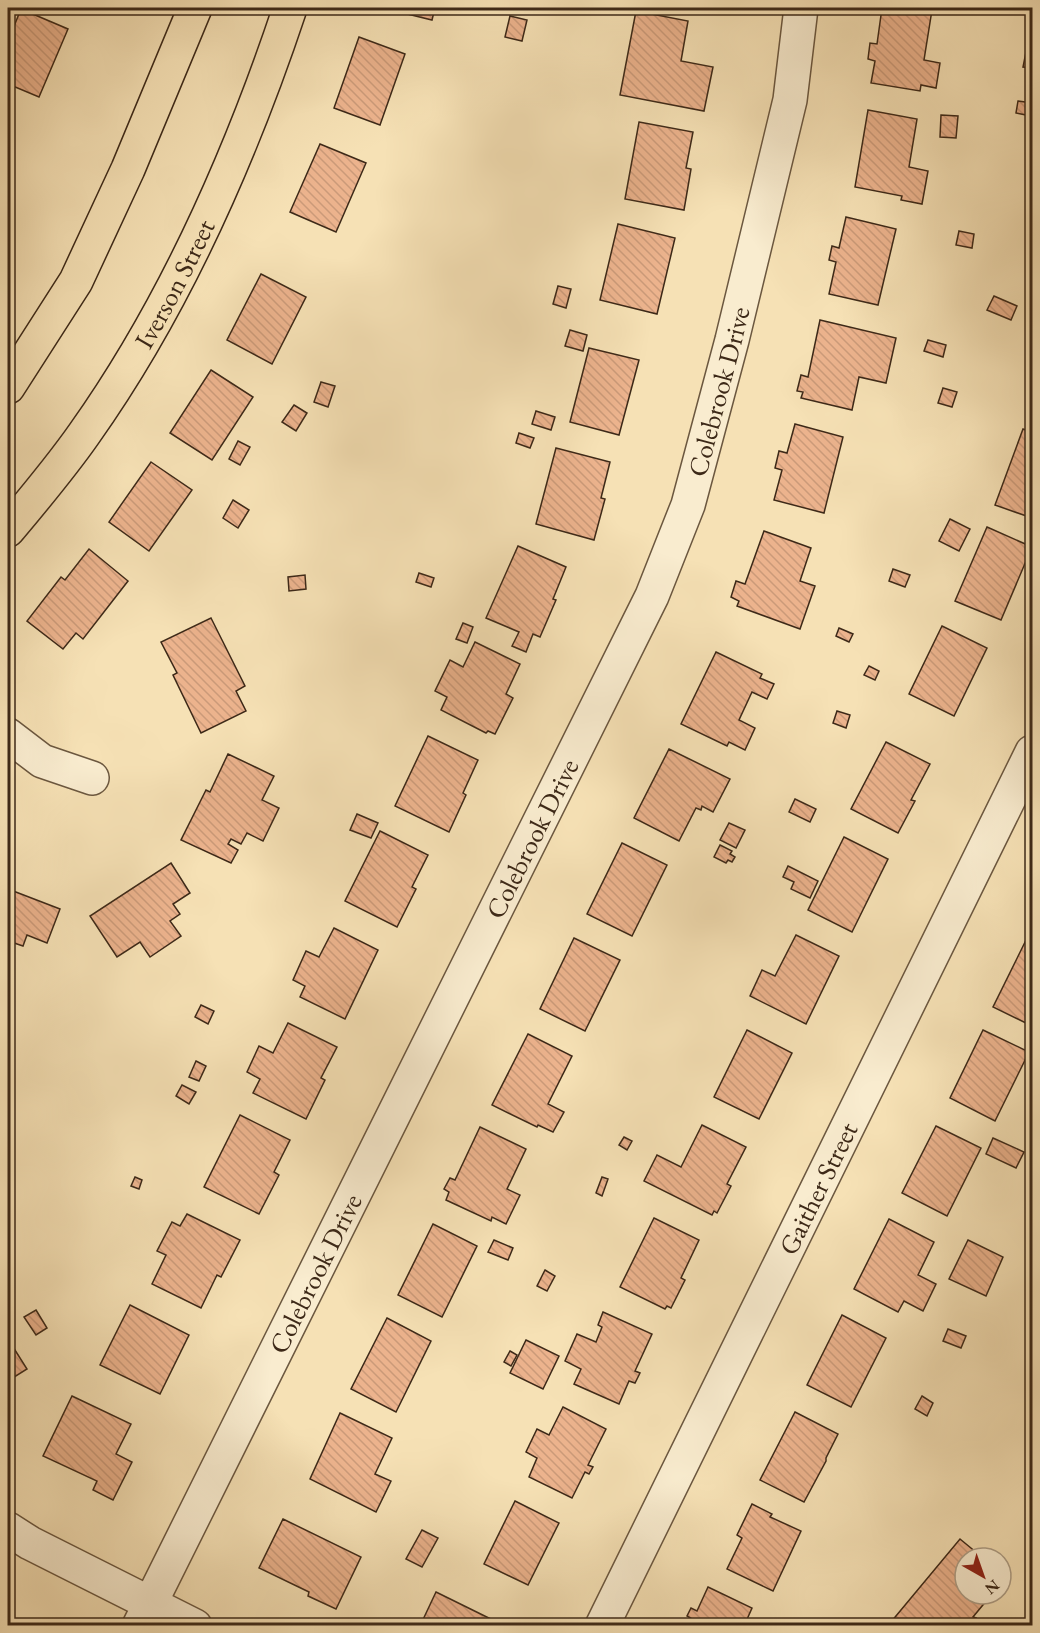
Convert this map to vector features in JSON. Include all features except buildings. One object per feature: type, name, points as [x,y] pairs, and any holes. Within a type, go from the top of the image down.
[{"type":"main road","points":[[8,387],[76,281],[128,169],[195,8]]},
{"type":"main road","name":"Iverson Street","points":[[8,530],[85,434],[137,351],[180,274],[230,168],[277,49],[290,8]]},
{"type":"street","name":"Colebrook Drive","points":[[145,1614],[652,596],[688,505],[732,340],[790,100],[801,8]]},
{"type":"street","points":[[8,735],[42,761],[92,778]]},
{"type":"street","name":"Gaither Street","points":[[602,1626],[1032,752]]},
{"type":"street","points":[[8,1529],[145,1614],[195,1626]]}]
